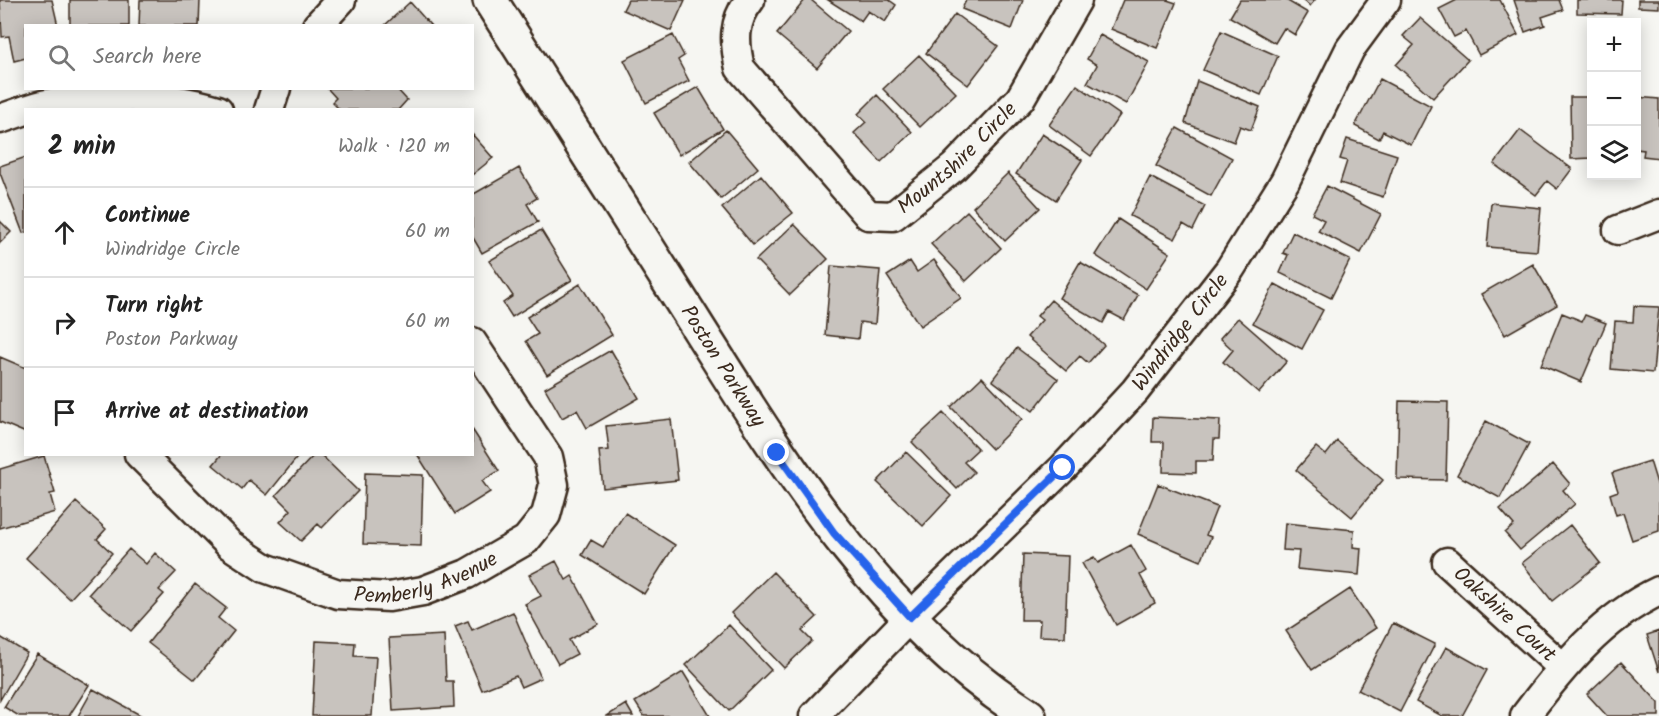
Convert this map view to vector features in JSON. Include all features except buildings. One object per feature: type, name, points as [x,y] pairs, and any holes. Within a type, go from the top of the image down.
[{"type":"street","points":[[318,24],[341,0]]},
{"type":"street","name":"Poston Parkway","points":[[490,0],[777,453],[834,533],[910,617],[953,659],[1029,716]]},
{"type":"street","name":"Mountshire Circle","points":[[750,0],[741,12],[734,42],[740,68],[868,215],[893,216],[954,168],[1020,99],[1077,0]]},
{"type":"street","name":"Windridge Circle","points":[[910,617],[1063,468],[1135,391],[1230,269],[1285,181],[1350,49],[1386,0]]},
{"type":"street","points":[[269,108],[275,90]]},
{"type":"street","points":[[36,108],[70,101],[132,97],[205,108]]},
{"type":"street","points":[[0,119],[24,111]]},
{"type":"street","points":[[1618,230],[1659,214]]},
{"type":"street","name":"Pemberly Avenue","points":[[141,456],[230,545],[265,568],[338,594],[389,597],[423,591],[467,574],[526,540],[546,514],[554,484],[548,457],[474,345]]},
{"type":"street","name":"Oakshire Court","points":[[1447,562],[1562,667]]},
{"type":"street","points":[[1525,716],[1562,667],[1619,615],[1659,591]]},
{"type":"street","points":[[814,716],[910,617]]},
{"type":"route","points":[[777,453],[834,533],[910,617],[1063,468]]}]
